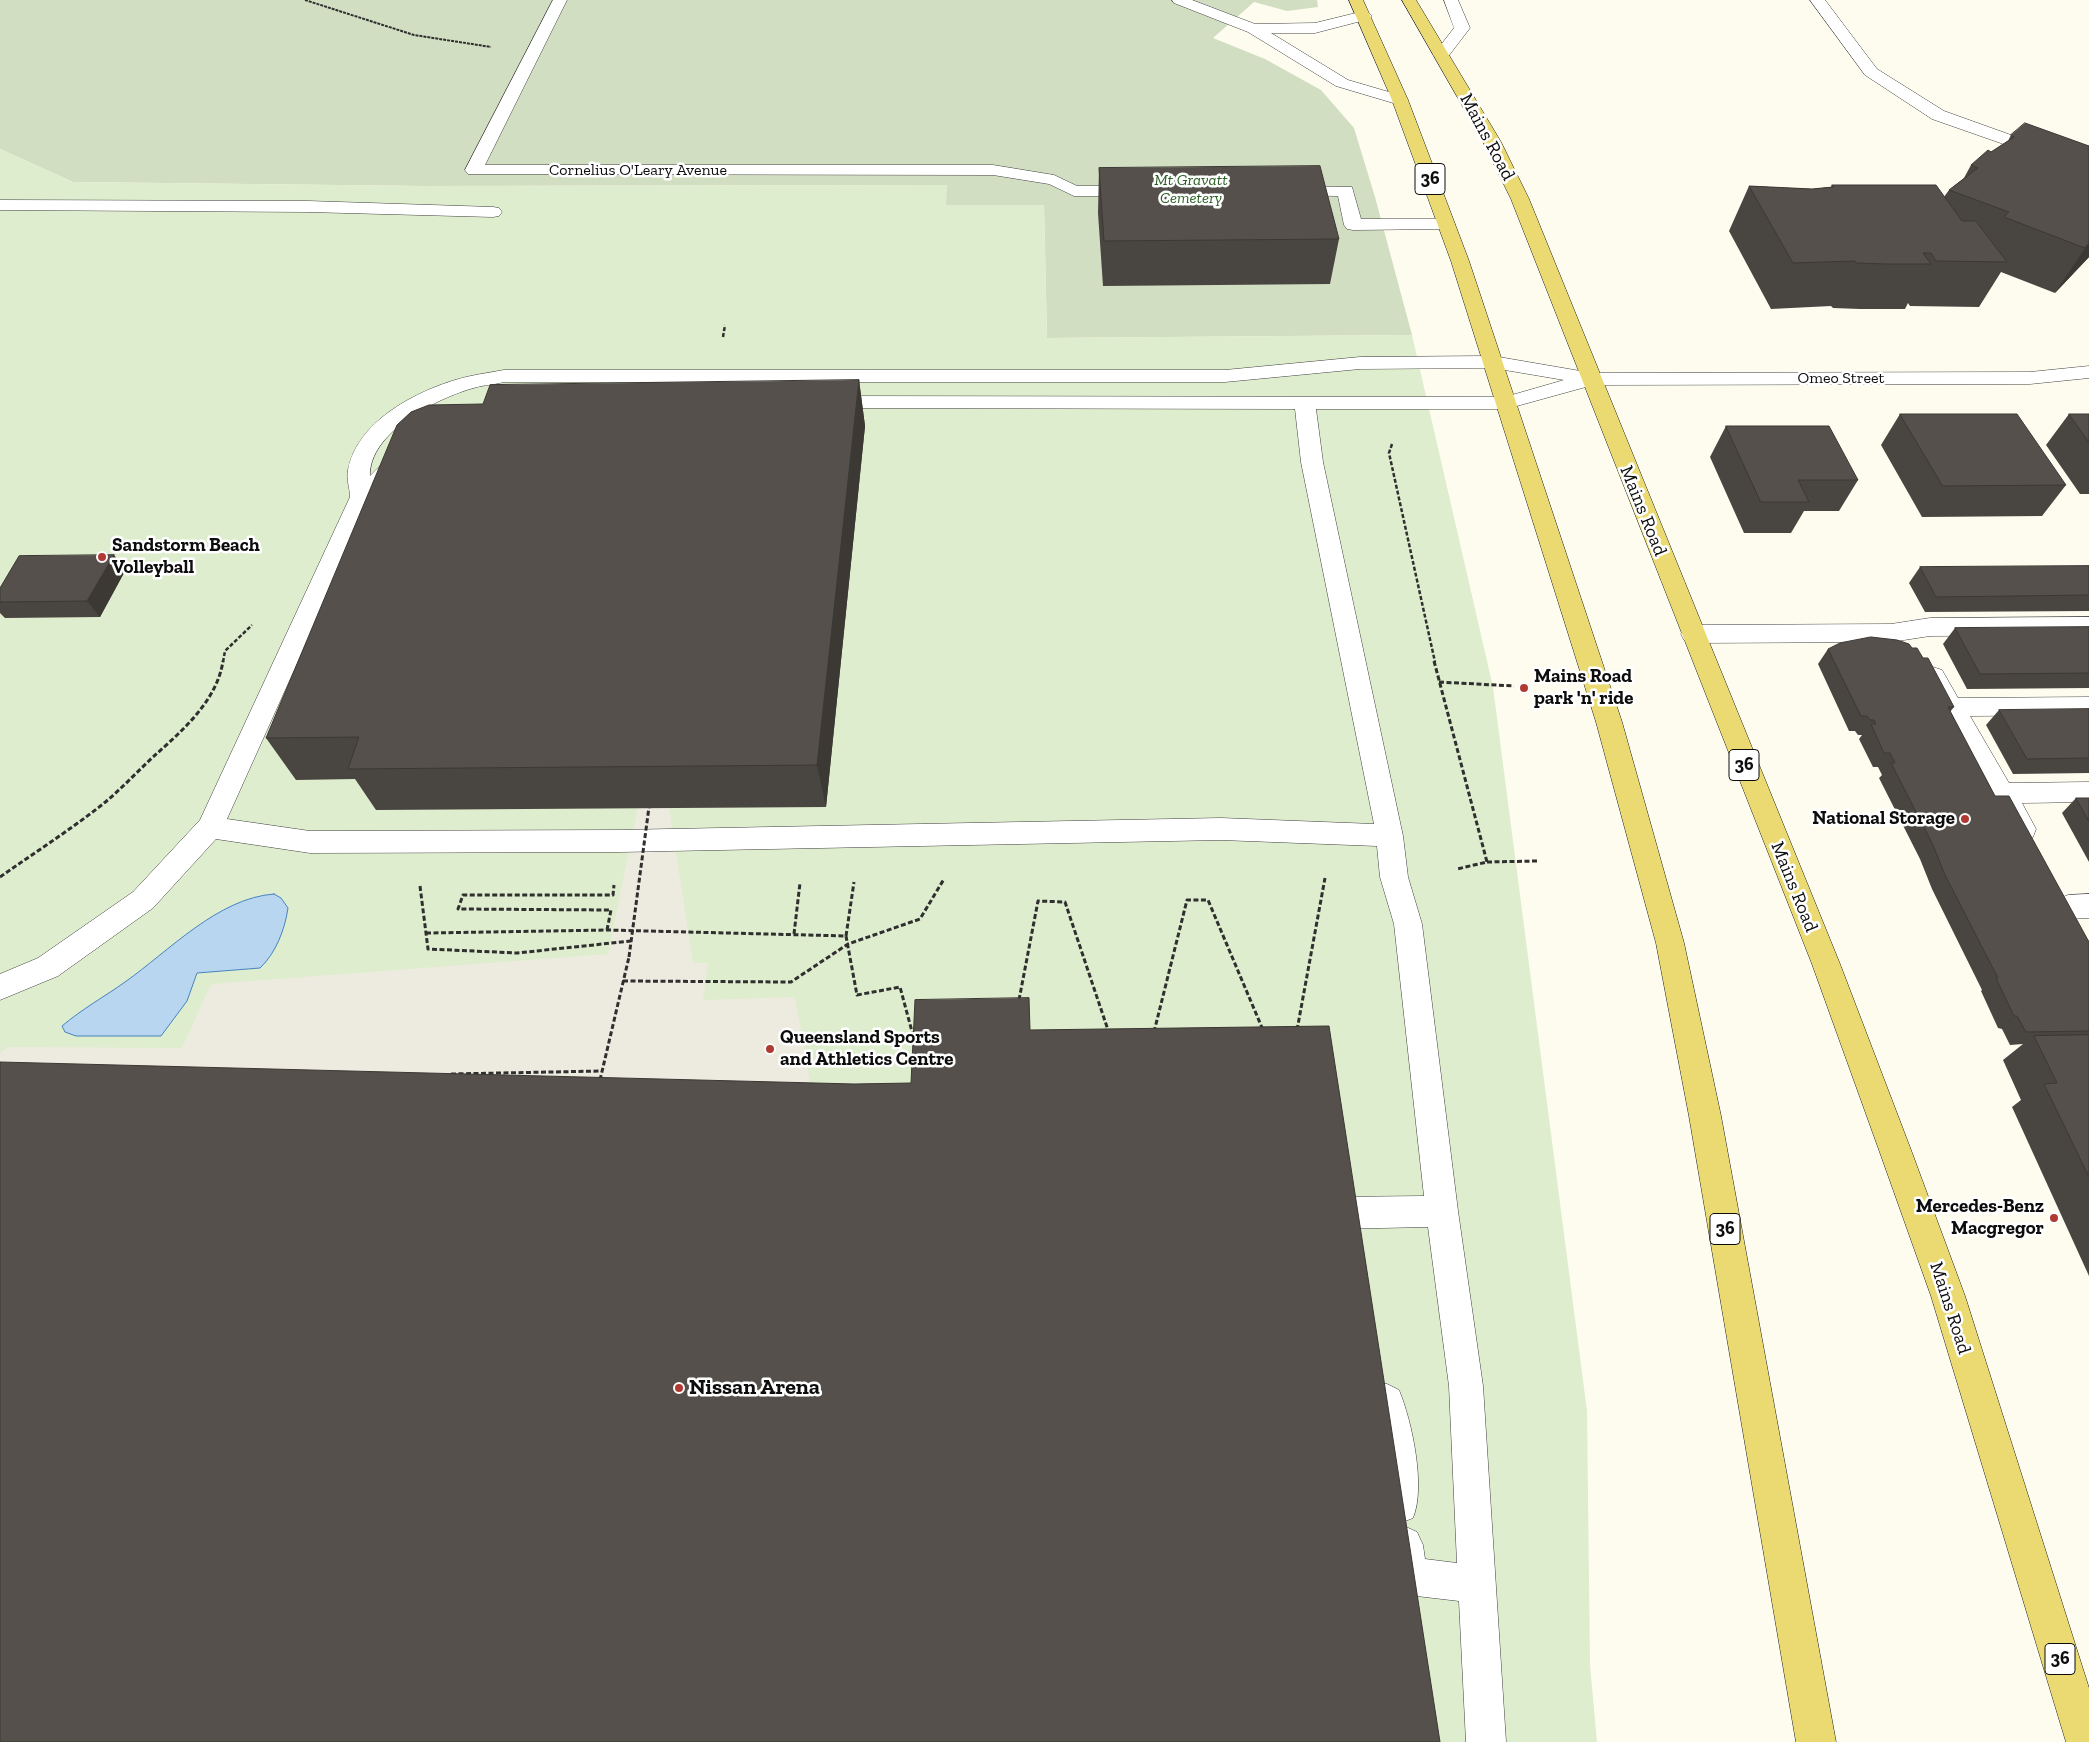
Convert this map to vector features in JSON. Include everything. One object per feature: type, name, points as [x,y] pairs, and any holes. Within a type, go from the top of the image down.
[{"type":"main road","name":"36","points":[[1356,0],[1400,100],[1494,362],[1609,722],[1670,943],[1705,1116],[1816,1742]]},
{"type":"main road","name":"Mains Road","points":[[1409,0],[1492,142],[1520,199],[1826,964],[1948,1296],[2086,1742]]},
{"type":"street","name":"Cornelius O'Leary Avenue","points":[[560,0],[532,52],[474,170],[993,170],[1054,180],[1074,191],[1152,191]]},
{"type":"street","points":[[1179,0],[1253,30],[1342,83],[1400,100]]},
{"type":"street","points":[[1442,55],[1462,28],[1451,0]]},
{"type":"street","points":[[1817,0],[1871,72],[1938,115],[2089,169]]},
{"type":"street","points":[[1253,30],[1315,28],[1364,16]]},
{"type":"street","points":[[1268,191],[1346,191],[1353,225],[1446,224]]},
{"type":"street","points":[[0,205],[220,206],[493,212]]},
{"type":"street","points":[[361,497],[359,471],[370,444],[394,420],[426,399],[464,384],[504,376],[767,385],[1225,376],[1360,363],[1494,362],[1592,379]]},
{"type":"street","name":"Omeo Street","points":[[1592,379],[2030,378],[2089,372]]},
{"type":"street","points":[[802,402],[1506,403],[1592,379]]},
{"type":"street","points":[[1305,403],[1312,462],[1390,836],[1394,877],[1408,924],[1442,1211],[1466,1386],[1486,1742]]},
{"type":"street","points":[[0,987],[48,967],[143,900],[210,827],[361,497],[390,471],[408,449]]},
{"type":"street","points":[[1693,634],[1891,633],[1930,627],[2089,626]]},
{"type":"street","points":[[1891,633],[1919,654],[2035,850]]},
{"type":"street","points":[[1951,707],[2089,706]]},
{"type":"street","points":[[2002,793],[2089,792]]},
{"type":"street","points":[[210,827],[310,842],[620,841],[1221,829],[1390,836]]},
{"type":"street","points":[[2054,882],[2079,914]]},
{"type":"street","points":[[1333,1213],[1442,1211]]},
{"type":"street","points":[[1361,1401],[1387,1402],[1397,1452],[1401,1517],[1408,1576],[1478,1584]]},
{"type":"path","points":[[305,0],[414,36],[532,52]]},
{"type":"path","points":[[1394,435],[1389,453],[1439,682],[1488,862]]},
{"type":"path","points":[[0,877],[103,804],[148,764],[196,715],[221,675],[225,652],[255,621]]},
{"type":"path","points":[[1439,682],[1514,686]]},
{"type":"path","points":[[598,1090],[629,957],[649,807]]},
{"type":"path","points":[[607,930],[611,910],[458,909],[463,896],[613,895],[620,841]]},
{"type":"path","points":[[1456,869],[1488,862],[1538,861]]},
{"type":"path","points":[[623,981],[791,982],[848,944],[920,919],[948,873]]},
{"type":"path","points":[[794,934],[801,874]]},
{"type":"path","points":[[855,874],[846,936],[857,995],[900,987],[915,1043]]},
{"type":"path","points":[[418,878],[428,949],[507,953],[631,941]]},
{"type":"path","points":[[1296,1038],[1325,878]]},
{"type":"path","points":[[1152,1039],[1186,900],[1208,900],[1266,1037]]},
{"type":"path","points":[[1019,1002],[1038,901],[1065,902],[1112,1039]]},
{"type":"path","points":[[426,933],[607,930],[846,936]]},
{"type":"path","points":[[444,1074],[602,1071]]},
{"type":"green space","name":"Mt Gravatt Cemetery","points":[[0,0],[1317,0],[1318,7],[1287,11],[1254,2],[1213,38],[1265,59],[1321,90],[1354,128],[1375,197],[1412,335],[1047,338],[1044,205],[945,205],[947,185],[424,186],[73,182],[0,149]]},
{"type":"green space","name":"Queensland Sports and Athletics Centre","points":[[0,149],[73,182],[424,186],[947,185],[946,205],[1044,205],[1047,338],[1412,335],[1493,687],[1587,1411],[1590,1665],[1597,1742],[0,1742]]},
{"type":"shaded area","points":[[638,807],[669,807],[693,963],[708,963],[703,1000],[795,997],[814,1105],[0,1104],[0,1053],[9,1047],[182,1048],[211,984],[608,954]]},
{"type":"water","points":[[274,894],[281,898],[288,908],[279,940],[266,962],[260,968],[197,973],[187,1001],[161,1036],[76,1036],[65,1032],[62,1026],[125,982],[214,915],[233,905],[253,898]]},
{"type":"building","points":[[2025,123],[2089,146],[2089,243],[2085,248],[2004,217],[2009,212],[1949,190],[1978,168],[1971,165],[1988,150],[1991,152],[2014,137],[2011,135]]},
{"type":"building","points":[[1320,166],[1339,239],[1104,241],[1099,168]]},
{"type":"building","points":[[1832,185],[1936,185],[1962,221],[1976,221],[2007,262],[1936,261],[1931,253],[1923,253],[1931,264],[1856,263],[1855,261],[1793,263],[1749,186],[1812,189],[1833,187]]},
{"type":"building","points":[[859,380],[817,765],[348,769],[359,737],[266,738],[397,425],[411,412],[429,405],[483,404],[490,385]]},
{"type":"building","points":[[1900,414],[2017,414],[2066,485],[1943,486]]},
{"type":"building","points":[[2069,414],[2089,414],[2089,442]]},
{"type":"building","points":[[1726,426],[1829,426],[1858,480],[1798,480],[1809,502],[1761,502]]},
{"type":"building","points":[[114,555],[87,601],[0,602],[0,588],[19,556]]},
{"type":"building","points":[[2089,566],[2089,595],[1936,597],[1920,567]]},
{"type":"building","points":[[2089,627],[2089,673],[1980,674],[1955,628]]},
{"type":"building","points":[[1871,637],[1897,640],[1909,644],[1912,648],[1917,648],[1923,658],[1928,658],[1954,707],[1948,707],[1995,796],[2009,796],[2089,942],[2089,1031],[2026,1032],[2017,1016],[2014,1016],[1996,978],[1998,978],[1945,875],[1933,845],[1891,763],[1895,763],[1890,753],[1884,753],[1871,724],[1876,724],[1874,720],[1870,720],[1867,716],[1861,716],[1828,649],[1840,643]]},
{"type":"building","points":[[2089,709],[2089,758],[2027,759],[1999,710]]},
{"type":"building","points":[[2076,798],[2089,798],[2089,821]]},
{"type":"building","name":"Nissan Arena","points":[[1029,998],[1030,1030],[1329,1026],[1440,1742],[0,1742],[0,1062],[854,1084],[911,1083],[915,1000]]},
{"type":"building","points":[[2089,1035],[2089,1177],[2044,1084],[2057,1083],[2034,1036]]},
{"type":"place","name":"Sandstorm Beach Volleyball","points":[[102,557]]},
{"type":"place","name":"Mains Road park 'n' ride","points":[[1524,688]]},
{"type":"place","name":"National Storage","points":[[1965,819]]},
{"type":"place","name":"Queensland Sports and Athletics Centre","points":[[770,1049]]},
{"type":"place","name":"Mercedes-Benz Macgregor","points":[[2054,1218]]},
{"type":"place","name":"Nissan Arena","points":[[679,1388]]}]
